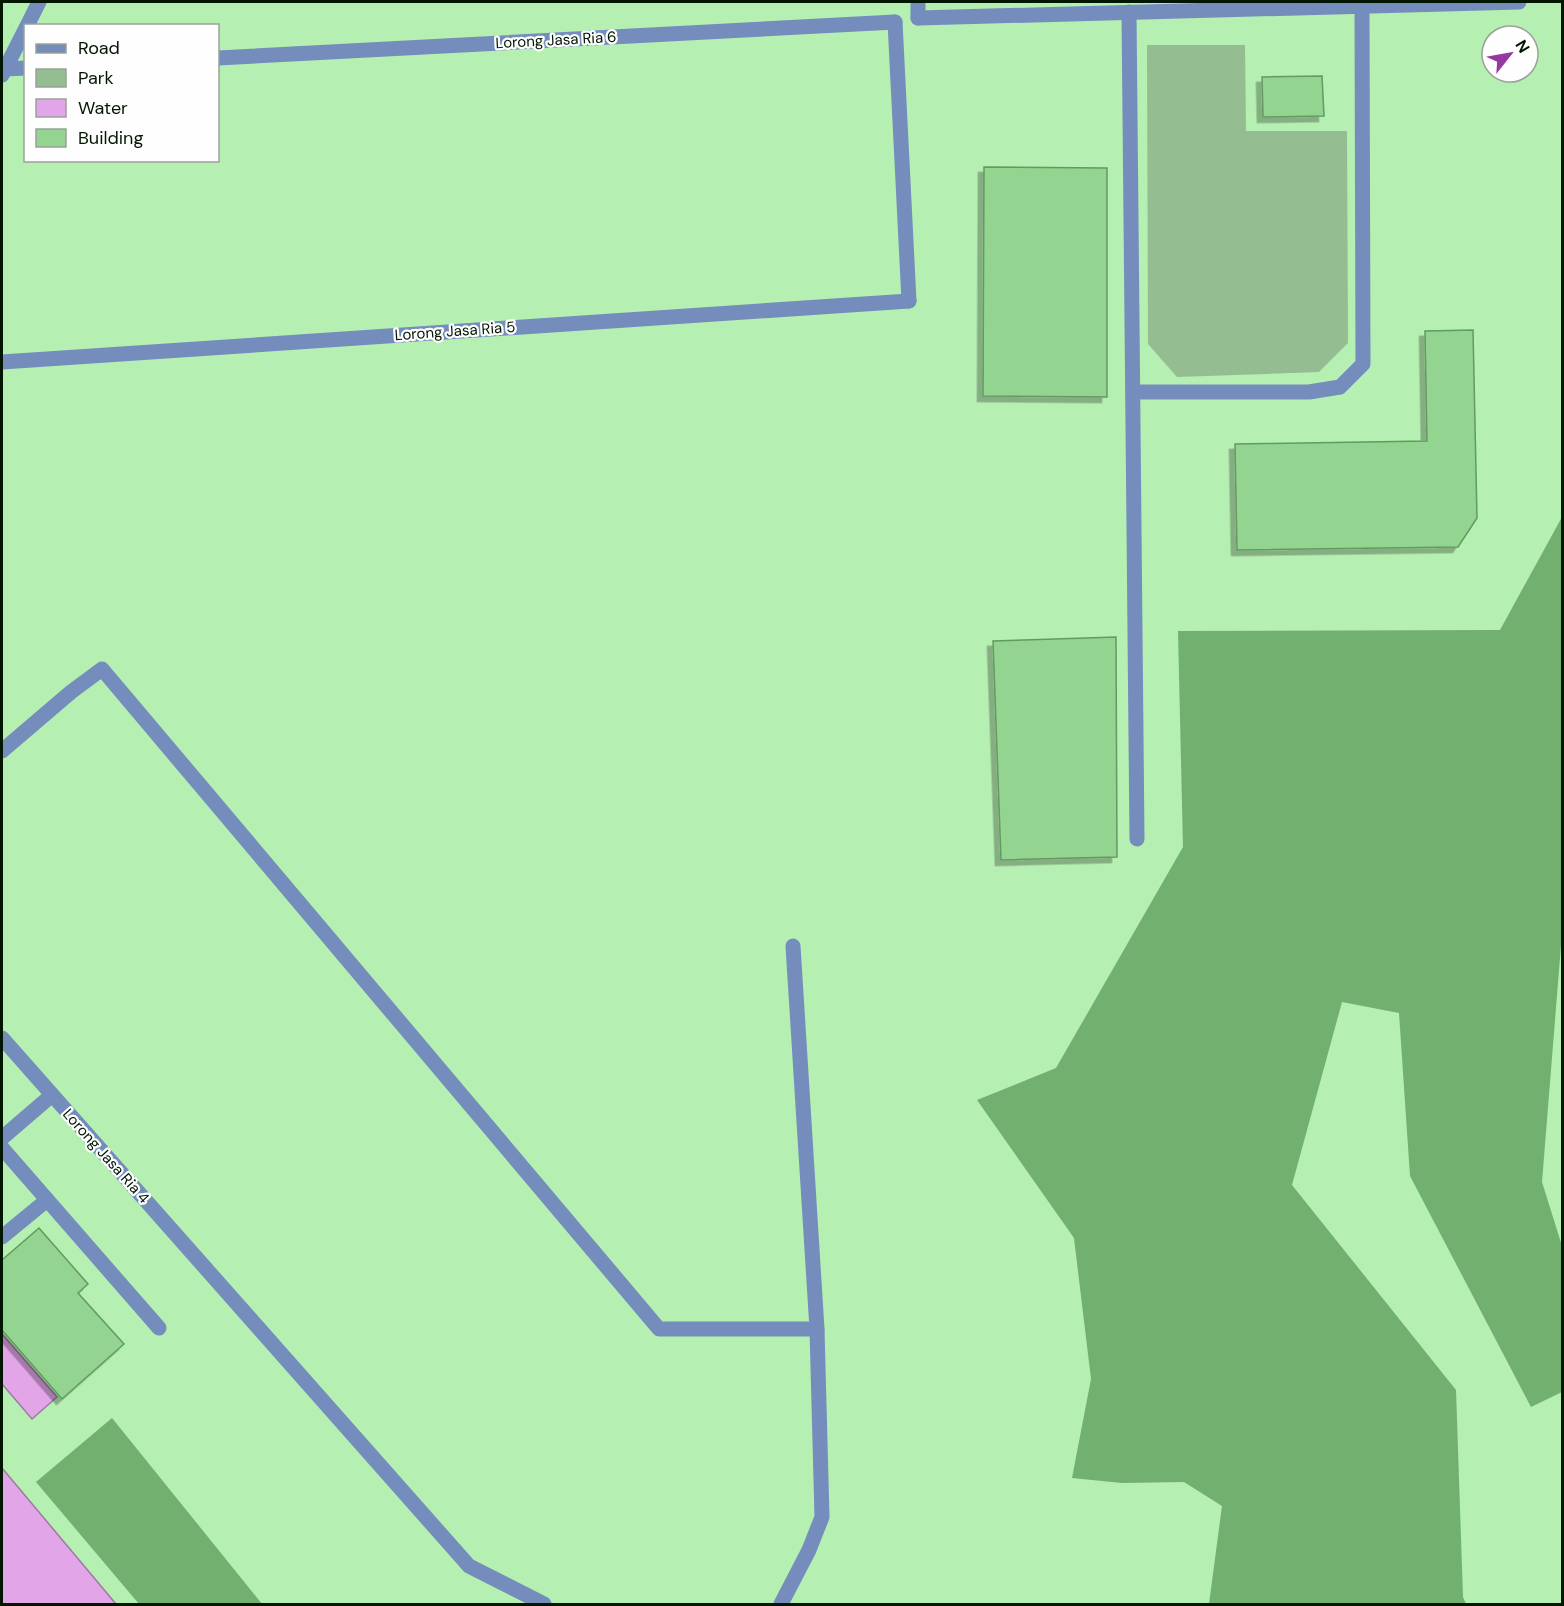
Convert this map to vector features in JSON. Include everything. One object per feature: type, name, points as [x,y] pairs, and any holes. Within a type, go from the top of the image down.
[{"type":"street","points":[[28,24],[39,2]]},
{"type":"street","points":[[918,2],[918,18],[1129,12],[1228,5],[1362,6],[1519,2]]},
{"type":"street","points":[[1133,392],[1309,392],[1340,387],[1364,364],[1362,6]]},
{"type":"street","points":[[1129,12],[1137,840]]},
{"type":"street","name":"Lorong Jasa Ria 6","points":[[219,58],[895,22],[909,301]]},
{"type":"street","points":[[3,72],[24,31]]},
{"type":"street","points":[[3,72],[24,68]]},
{"type":"street","name":"Lorong Jasa Ria 5","points":[[2,362],[909,301]]},
{"type":"street","points":[[2,751],[71,692],[102,669],[659,1329],[817,1329]]},
{"type":"street","points":[[781,1605],[810,1550],[822,1517],[817,1329],[793,946]]},
{"type":"street","name":"Lorong Jasa Ria 4","points":[[2,1038],[469,1566],[544,1605]]},
{"type":"street","points":[[2,1138],[52,1095]]},
{"type":"street","points":[[2,1148],[159,1328]]},
{"type":"street","points":[[2,1237],[47,1200]]},
{"type":"green space","points":[[1147,45],[1245,45],[1246,131],[1347,131],[1348,343],[1319,372],[1177,377],[1148,344]]},
{"type":"green space","points":[[1562,517],[1562,933],[1542,1182],[1562,1246],[1562,1392],[1531,1407],[1410,1176],[1399,1013],[1342,1002],[1292,1185],[1456,1390],[1463,1597],[1466,1604],[1209,1604],[1222,1506],[1184,1482],[1122,1483],[1072,1478],[1091,1379],[1074,1238],[977,1100],[1056,1068],[1183,847],[1178,631],[1500,630]]},
{"type":"green space","points":[[112,1418],[262,1604],[139,1604],[36,1482]]},
{"type":"water","points":[[2,1334],[57,1397],[32,1419],[2,1384]]},
{"type":"water","points":[[2,1468],[116,1604],[2,1604]]},
{"type":"building","points":[[1322,76],[1324,116],[1263,117],[1262,77]]},
{"type":"building","points":[[984,167],[1107,168],[1107,397],[983,396]]},
{"type":"building","points":[[1473,330],[1477,518],[1458,547],[1237,550],[1235,444],[1427,441],[1425,331]]},
{"type":"building","points":[[1116,637],[1117,857],[1001,860],[993,641]]},
{"type":"building","points":[[39,1228],[88,1284],[78,1293],[124,1344],[62,1399],[2,1330],[2,1260]]}]
